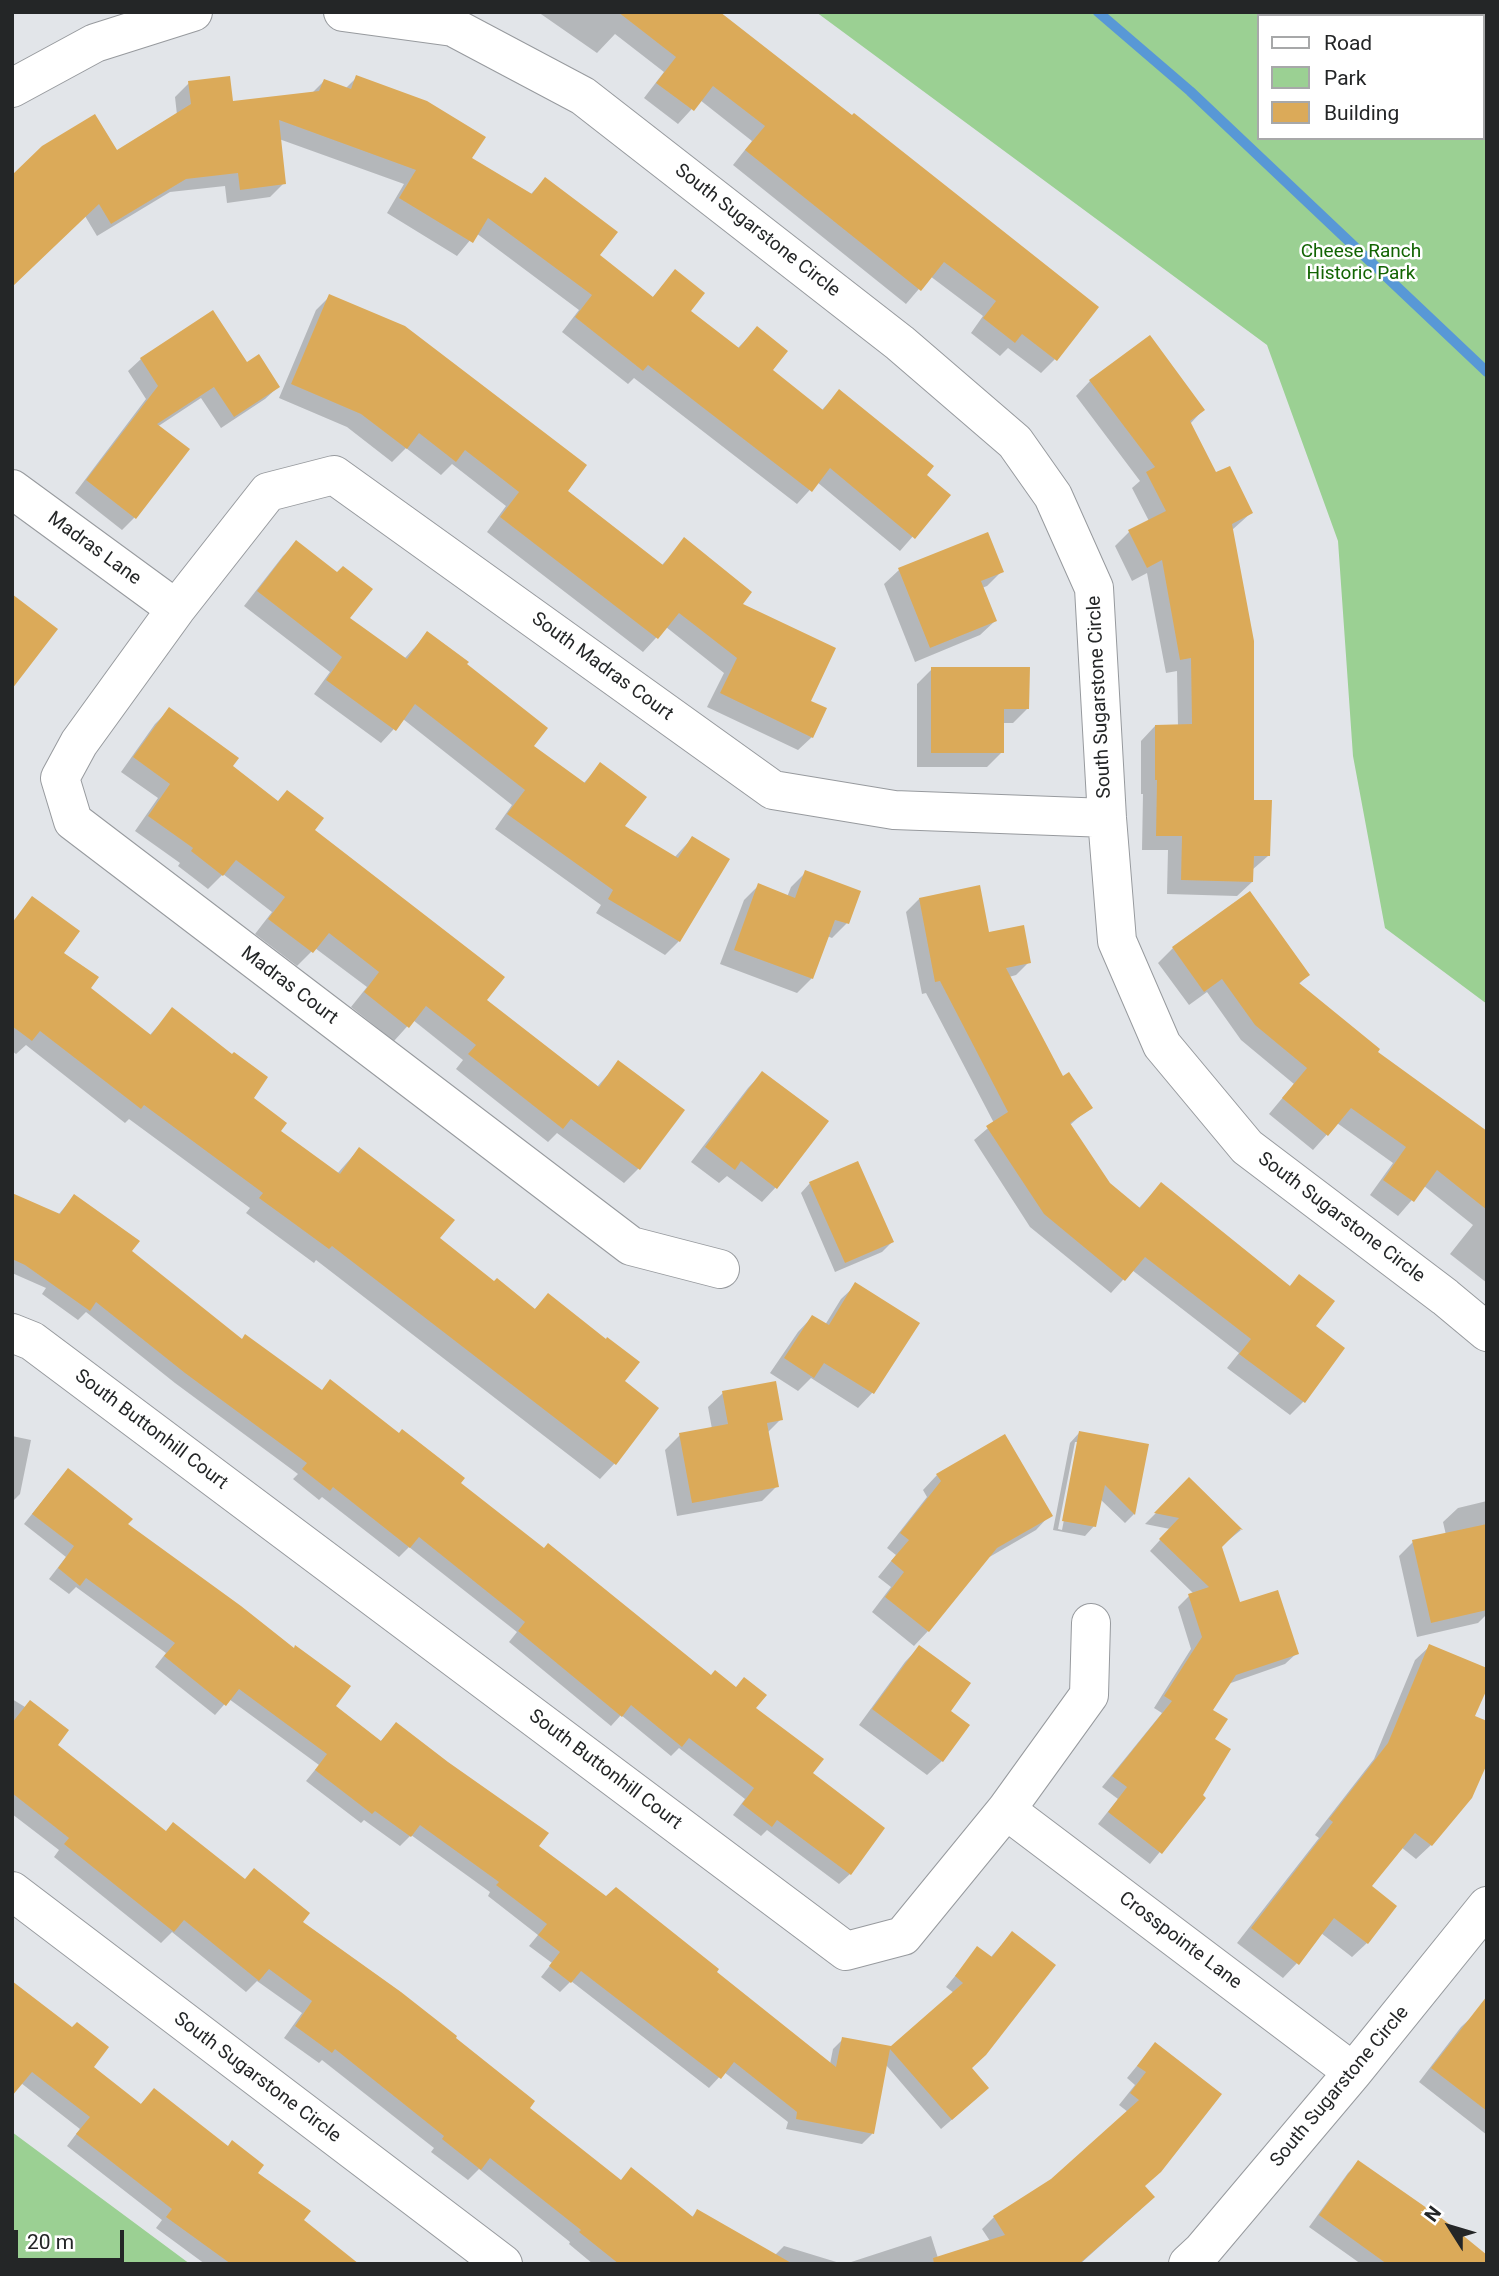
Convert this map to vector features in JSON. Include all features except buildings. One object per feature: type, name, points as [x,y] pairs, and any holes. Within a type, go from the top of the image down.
[{"type":"street","points":[[12,88],[95,43],[193,12]]},
{"type":"street","name":"South Sugarstone Circle","points":[[343,12],[453,27],[583,96],[900,343],[1015,442],[1053,495],[1094,588],[1117,941],[1162,1045],[1247,1147],[1487,1332]]},
{"type":"street","name":"South Madras Court","points":[[176,609],[268,492],[334,475],[773,790],[894,810],[1107,818]]},
{"type":"street","name":"Madras Lane","points":[[12,489],[176,609]]},
{"type":"street","name":"Madras Court","points":[[176,609],[79,743],[60,778],[73,821],[631,1246],[720,1269]]},
{"type":"street","name":"South Buttonhill Court","points":[[12,1333],[32,1341],[846,1951],[903,1936],[1006,1810],[1089,1695],[1091,1623]]},
{"type":"street","name":"Crosspointe Lane","points":[[1006,1810],[1353,2072]]},
{"type":"street","name":"South Sugarstone Circle","points":[[12,1891],[503,2264]]},
{"type":"street","name":"South Sugarstone Circle","points":[[1203,2260],[1487,1906]]},
{"type":"green space","name":"Cheese Ranch Historic Park","points":[[816,12],[1487,12],[1487,1004],[1385,928],[1353,756],[1338,541],[1267,345]]},
{"type":"green space","points":[[12,2132],[190,2264],[12,2264]]},
{"type":"waterway","points":[[1098,12],[1190,91],[1487,372]]}]
